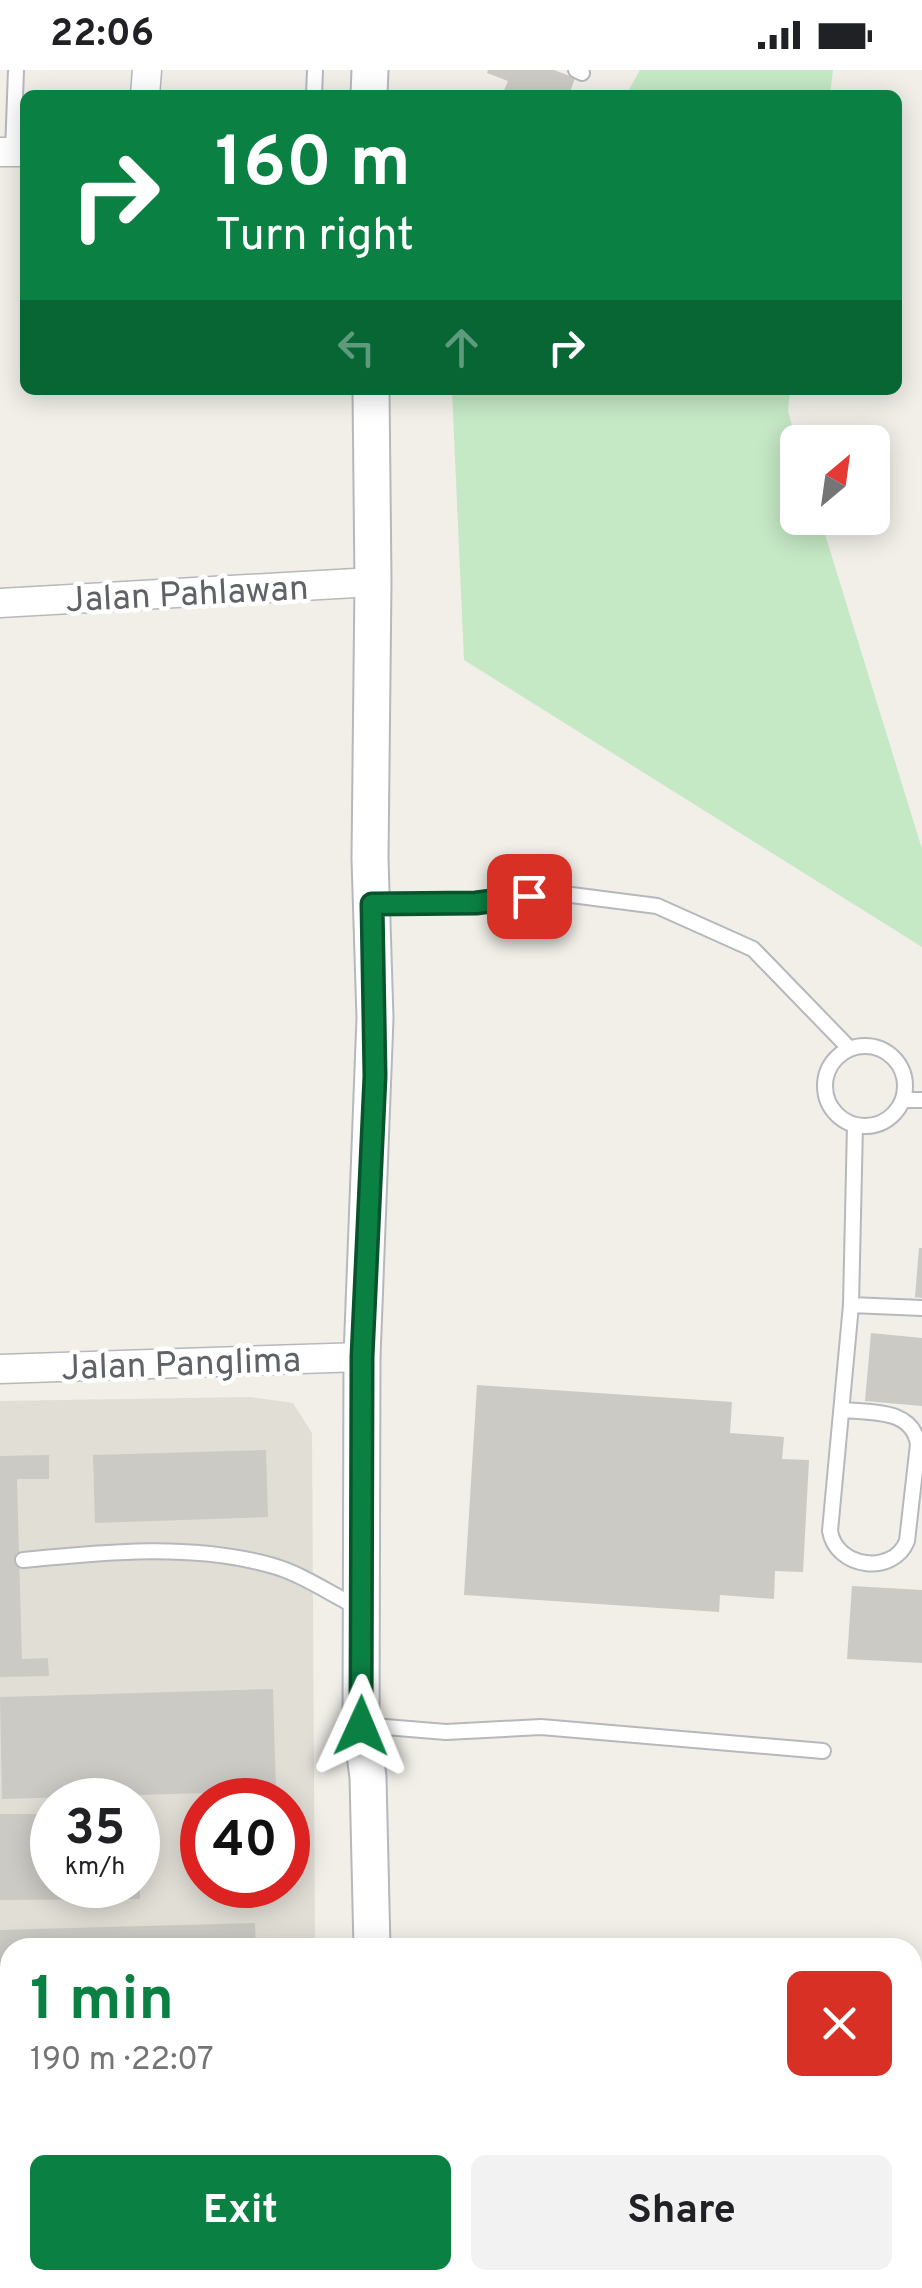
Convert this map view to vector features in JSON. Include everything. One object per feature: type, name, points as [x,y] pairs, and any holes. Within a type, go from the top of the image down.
[{"type":"street","points":[[371,395],[375,1076],[362,1357],[361,1726],[368,1777],[372,1938]]},
{"type":"street","name":"Jalan Pahlawan","points":[[0,603],[374,582]]},
{"type":"street","name":"Jalan Panglima","points":[[0,1369],[362,1357]]},
{"type":"lane","points":[[13,152],[16,70]]},
{"type":"lane","points":[[372,904],[476,903],[556,893],[657,906],[753,949],[850,1049]]},
{"type":"lane","points":[[868,1046],[886,1051],[900,1064],[906,1082],[904,1100],[894,1115],[876,1126],[855,1125],[840,1117],[829,1104],[827,1072],[836,1058],[850,1049],[868,1046]]},
{"type":"lane","points":[[904,1100],[922,1100]]},
{"type":"lane","points":[[844,1410],[896,1416],[916,1432],[907,1540],[902,1553],[892,1561],[852,1559],[840,1554],[832,1544],[830,1531],[851,1305],[855,1125]]},
{"type":"lane","points":[[851,1305],[922,1308]]},
{"type":"lane","points":[[23,1560],[172,1552],[224,1555],[274,1566],[362,1609]]},
{"type":"lane","points":[[361,1726],[446,1732],[540,1726],[823,1751]]},
{"type":"shaded area","points":[[250,1397],[293,1403],[312,1433],[315,1938],[0,1938],[0,1401]]},
{"type":"green space","points":[[640,70],[833,70],[831,90],[629,90]]},
{"type":"green space","points":[[452,395],[790,395],[792,425],[780,425],[780,535],[825,535],[922,849],[922,947],[464,660]]},
{"type":"building","points":[[554,70],[575,78],[571,90],[504,90],[508,81],[487,73]]},
{"type":"building","points":[[922,1248],[922,1298],[915,1297]]},
{"type":"building","points":[[871,1333],[922,1338],[922,1406],[865,1401]]},
{"type":"building","points":[[477,1385],[732,1402],[730,1433],[784,1437],[782,1459],[809,1460],[803,1572],[775,1571],[774,1599],[720,1595],[719,1612],[464,1595]]},
{"type":"building","points":[[266,1450],[268,1517],[95,1523],[93,1455]]},
{"type":"building","points":[[49,1455],[49,1479],[17,1479],[22,1659],[48,1658],[49,1676],[0,1677],[0,1456]]},
{"type":"building","points":[[852,1586],[922,1590],[922,1663],[847,1659]]},
{"type":"building","points":[[273,1689],[276,1778],[180,1778],[180,1794],[160,1794],[160,1778],[30,1778],[30,1798],[2,1799],[0,1697]]},
{"type":"building","points":[[0,1814],[30,1814],[30,1900],[0,1900]]},
{"type":"building","points":[[255,1923],[256,1938],[0,1938],[0,1930]]},
{"type":"route","points":[[361,1726],[362,1357],[376,1018],[372,904],[476,903],[529,896]]}]
